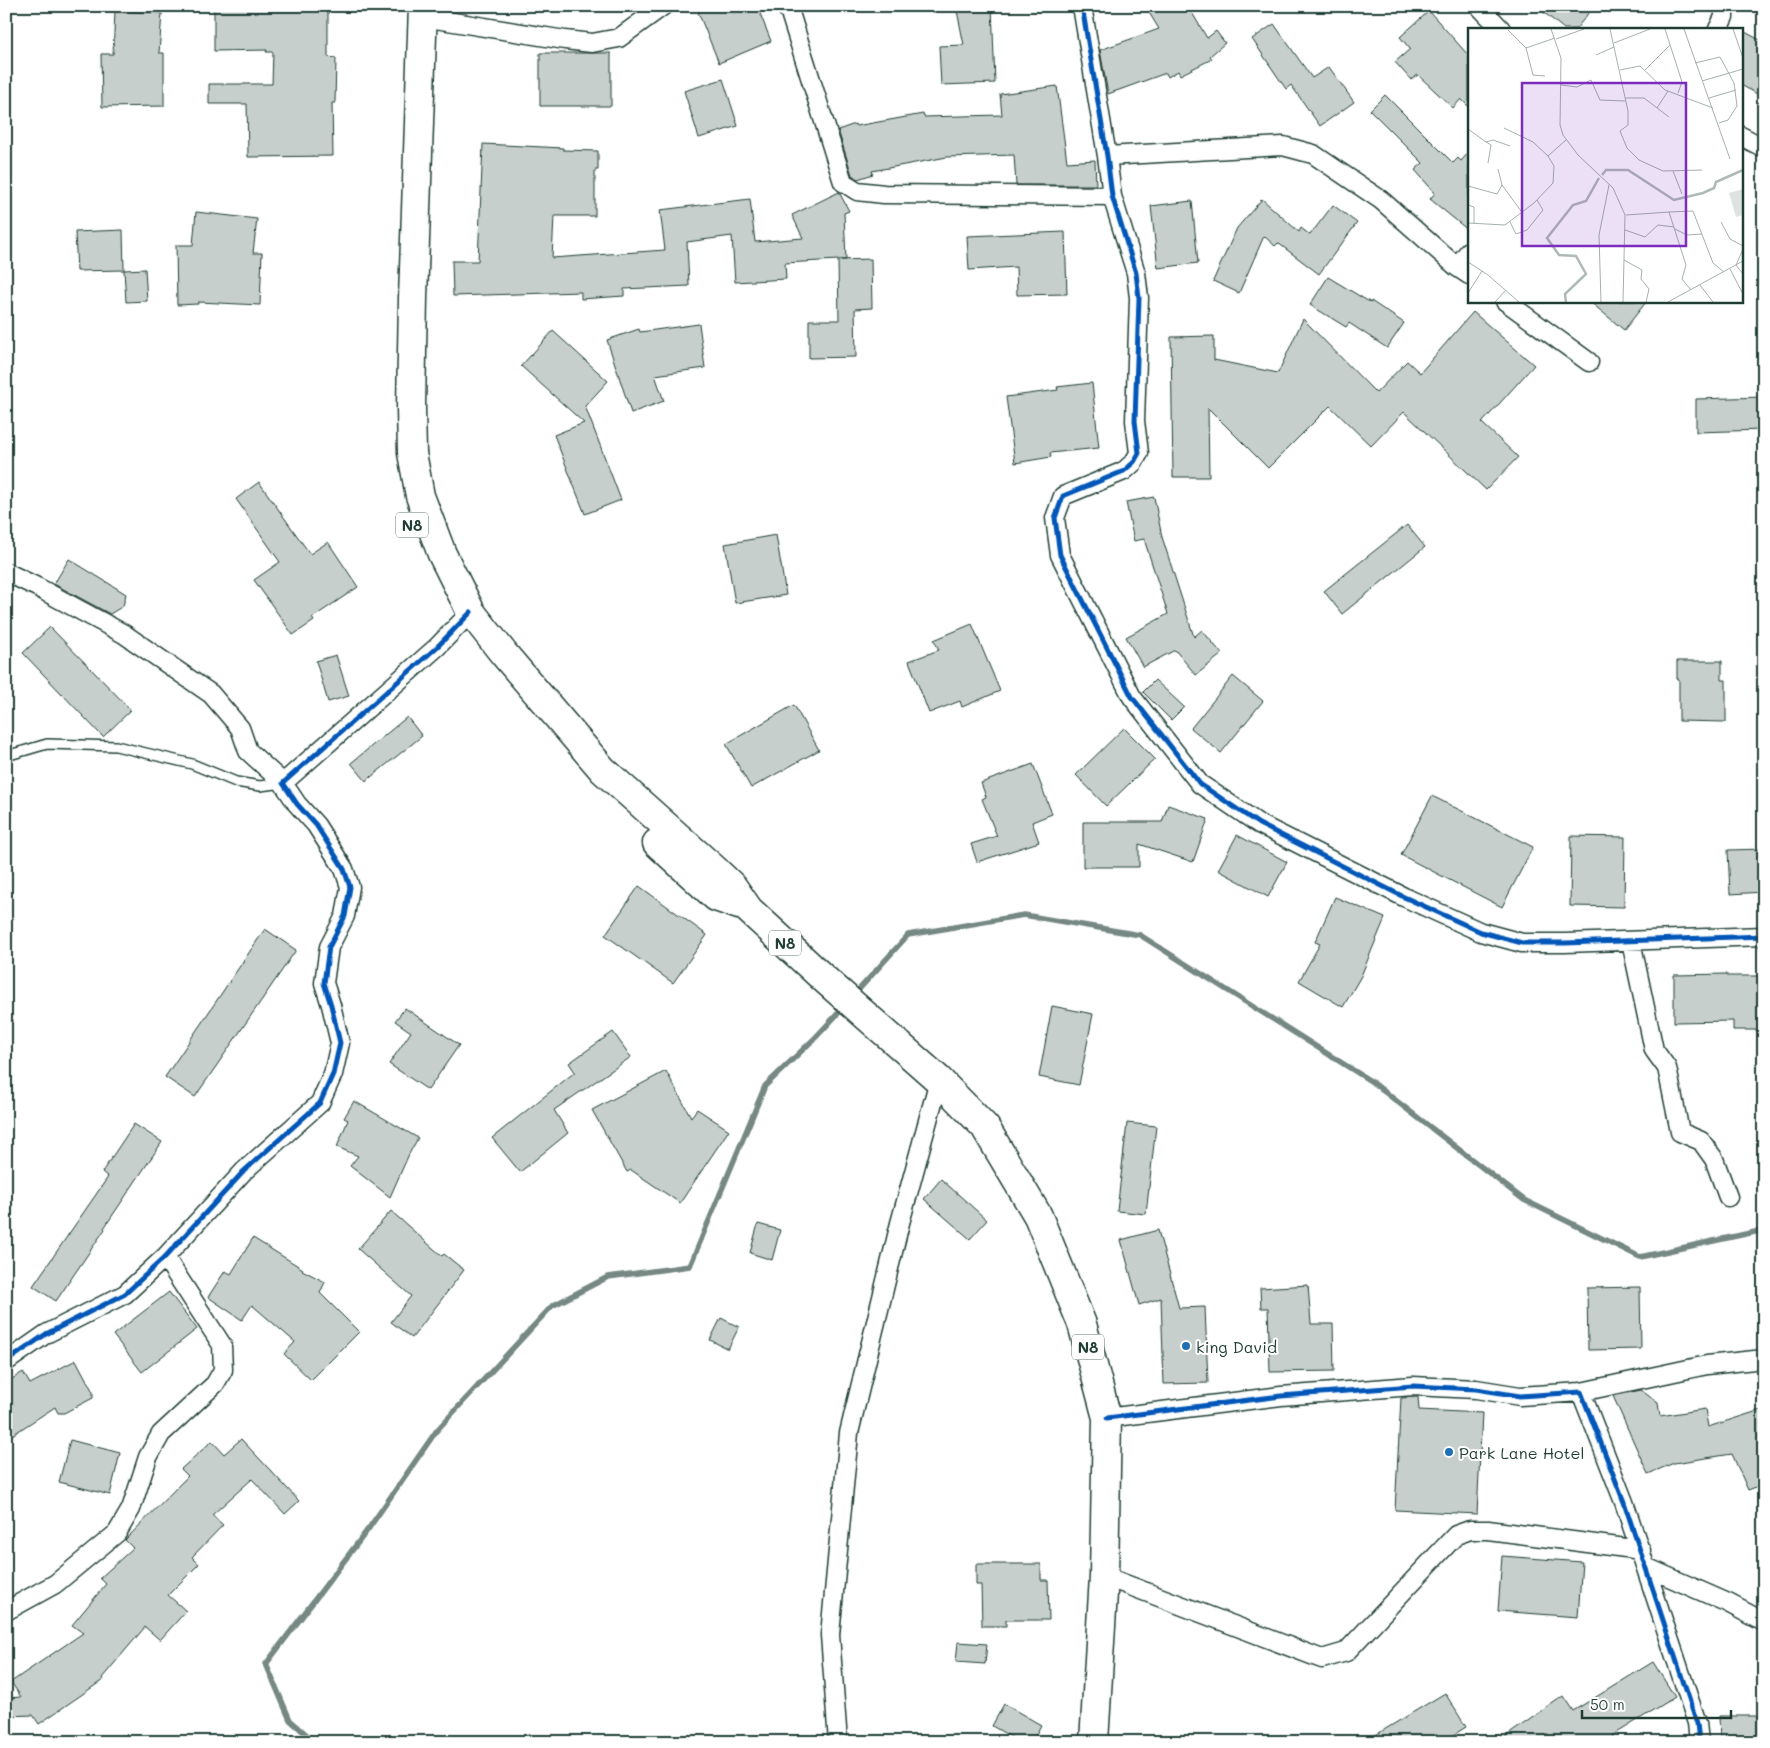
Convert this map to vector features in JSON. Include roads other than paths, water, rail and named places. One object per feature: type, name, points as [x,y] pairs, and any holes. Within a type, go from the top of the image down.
[{"type":"highway","name":"N8","points":[[417,10],[408,185],[412,453],[420,496],[465,619],[504,654],[603,770],[713,868],[733,887],[749,910],[939,1080],[985,1127],[1038,1216],[1082,1324],[1107,1418],[1104,1576],[1094,1742]]},
{"type":"street","points":[[417,10],[565,40],[592,42],[619,38],[663,6]]},
{"type":"street","points":[[785,6],[790,13],[843,182],[857,191],[884,194],[1112,196]]},
{"type":"street","points":[[1082,6],[1112,196],[1136,273],[1139,298],[1135,421],[1139,453],[1134,462],[1124,471],[1063,496],[1055,518],[1060,555],[1132,697],[1200,784],[1259,824],[1404,897],[1481,932],[1522,943],[1630,942],[1764,936]]},
{"type":"street","points":[[1479,6],[1500,28]]},
{"type":"street","points":[[1718,28],[1724,17],[1724,6]]},
{"type":"street","points":[[1742,137],[1764,148]]},
{"type":"street","points":[[1107,156],[1283,146],[1313,154],[1381,200],[1463,271],[1468,254]]},
{"type":"street","points":[[1506,302],[1589,362]]},
{"type":"street","points":[[6,572],[37,586],[124,634],[211,694],[240,728],[248,751],[283,783],[326,840],[344,869],[350,887],[345,916],[329,947],[324,983],[340,1043],[333,1074],[320,1103],[244,1170],[165,1257],[125,1294],[46,1334],[6,1362]]},
{"type":"street","points":[[283,783],[465,619]]},
{"type":"street","points":[[1630,942],[1654,1050],[1667,1068],[1680,1132],[1701,1141],[1714,1159],[1728,1197]]},
{"type":"street","points":[[838,1742],[830,1635],[849,1433],[900,1223],[939,1080]]},
{"type":"street","points":[[6,1611],[55,1584],[116,1533],[131,1509],[148,1457],[161,1434],[215,1384],[223,1370],[222,1345],[165,1257]]},
{"type":"street","points":[[1107,1418],[1281,1396],[1414,1386],[1476,1389],[1520,1396],[1581,1392],[1707,1364],[1764,1360]]},
{"type":"street","points":[[1581,1392],[1644,1559],[1697,1723],[1699,1742]]},
{"type":"street","points":[[1104,1576],[1322,1659],[1346,1652],[1456,1535],[1470,1530],[1488,1530],[1644,1559],[1764,1622]]},
{"type":"lane","points":[[6,756],[48,744],[116,746],[192,764],[236,782],[260,786],[283,783]]},
{"type":"waterway","points":[[853,996],[908,935],[1024,915],[1140,935],[1372,1082],[1524,1200],[1640,1257],[1764,1230]]},
{"type":"waterway","points":[[315,1742],[290,1720],[266,1664],[369,1528],[437,1430],[552,1306],[608,1277],[690,1266],[765,1086],[844,1007]]},
{"type":"place","name":"king David","points":[[1186,1346]]},
{"type":"place","name":"Park Lane Hotel","points":[[1449,1452]]}]
